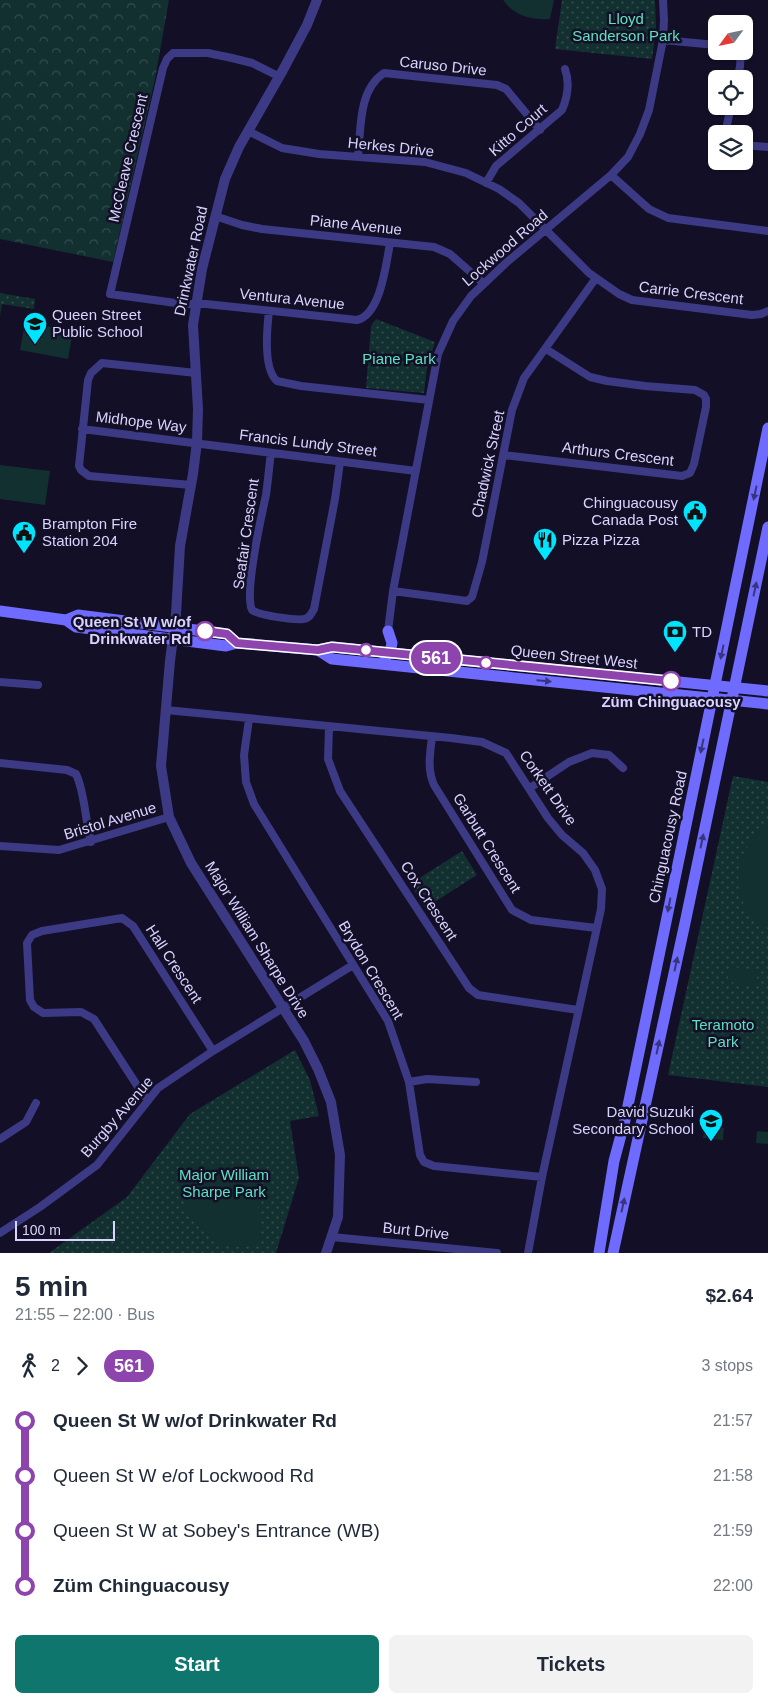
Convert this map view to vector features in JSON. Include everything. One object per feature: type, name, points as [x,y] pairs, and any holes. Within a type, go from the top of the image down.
[{"type":"main road","name":"Chinguacousy Road","points":[[599,1253],[614,1161],[626,1112],[768,428]]},
{"type":"main road","points":[[613,1253],[768,527]]},
{"type":"main road","name":"Queen Street West","points":[[0,610],[66,620],[76,627],[226,646],[237,643],[318,650],[332,647],[768,692]]},
{"type":"main road","name":"Queen Street West","points":[[66,620],[78,615],[227,634],[237,643]]},
{"type":"main road","points":[[350,649],[354,647],[373,649],[379,646],[388,631]]},
{"type":"main road","points":[[332,659],[336,654],[382,660],[390,653],[392,643],[388,631]]},
{"type":"main road","name":"Queen Street West","points":[[318,650],[332,659],[768,704]]},
{"type":"main road","points":[[522,679],[523,667]]},
{"type":"street","name":"Drinkwater Road","points":[[172,639],[180,546],[197,442],[198,409],[193,332],[194,314],[202,269],[225,179],[248,131],[306,25],[317,0]]},
{"type":"street","name":"Lockwood Road","points":[[388,631],[393,590],[438,354],[452,321],[483,283],[611,175],[628,156],[649,110],[663,40],[663,0]]},
{"type":"street","points":[[663,40],[708,44]]},
{"type":"street","name":"McCleave Crescent","points":[[197,304],[183,304],[110,294],[163,68],[167,59],[173,54],[208,53],[252,63],[278,76]]},
{"type":"street","name":"Kitto Court","points":[[486,183],[496,166],[562,110],[566,100],[569,80],[566,68]]},
{"type":"street","name":"Caruso Drive","points":[[358,157],[364,103],[370,85],[384,73],[497,85],[506,89],[540,130]]},
{"type":"street","name":"Herkes Drive","points":[[248,131],[282,148],[358,157],[425,162],[466,173],[519,203],[546,229]]},
{"type":"street","points":[[753,146],[768,147]]},
{"type":"street","points":[[611,175],[650,209],[668,218],[768,230]]},
{"type":"street","name":"Piane Avenue","points":[[215,216],[262,229],[434,246],[450,254],[483,283]]},
{"type":"street","name":"Carrie Crescent","points":[[546,229],[596,278],[619,294],[632,300],[752,315],[768,311]]},
{"type":"street","name":"Ventura Avenue","points":[[197,304],[356,320],[365,317],[376,301],[384,277],[390,243]]},
{"type":"street","name":"Chadwick Street","points":[[393,590],[467,600],[472,597],[482,562],[512,410],[524,378],[596,278]]},
{"type":"street","points":[[269,311],[266,333],[270,370],[277,381],[301,386],[429,400]]},
{"type":"street","name":"Arthurs Crescent","points":[[502,455],[682,476],[690,473],[694,464],[706,407],[704,395],[695,390],[645,386],[590,377],[546,349]]},
{"type":"street","points":[[191,485],[89,476],[79,466],[88,380],[91,373],[102,363],[196,374]]},
{"type":"street","name":"Midhope Way","points":[[82,429],[197,442]]},
{"type":"street","name":"Francis Lundy Street","points":[[197,442],[416,471]]},
{"type":"street","name":"Seafair Crescent","points":[[271,453],[267,486],[252,565],[250,607],[258,614],[301,619],[309,618],[312,614],[335,499],[340,462]]},
{"type":"street","name":"Major William Sharpe Drive","points":[[172,639],[161,766],[169,817],[191,863],[304,1042],[318,1069],[331,1102],[340,1155],[338,1217],[326,1253]]},
{"type":"street","points":[[0,682],[38,685]]},
{"type":"street","name":"Corkett Drive","points":[[166,710],[482,742],[494,746],[506,753],[548,818],[562,835],[583,853],[595,870],[602,889],[601,909],[542,1177],[528,1253]]},
{"type":"street","name":"Brydon Crescent","points":[[249,719],[244,755],[246,782],[254,804],[388,1022],[409,1082],[420,1155],[424,1162],[434,1166],[542,1177]]},
{"type":"street","name":"Cox Crescent","points":[[329,727],[328,759],[340,791],[469,988],[478,994],[578,1010]]},
{"type":"street","name":"Garbutt Crescent","points":[[432,737],[429,767],[434,785],[512,910],[531,920],[596,928]]},
{"type":"street","points":[[530,788],[569,762],[592,753],[610,755],[622,768]]},
{"type":"street","points":[[0,763],[67,770],[76,774],[81,784],[91,842]]},
{"type":"street","name":"Bristol Avenue","points":[[0,846],[59,850],[91,842],[169,817]]},
{"type":"street","name":"Hall Crescent","points":[[148,1100],[94,1019],[81,1012],[43,1012],[34,1007],[30,1000],[27,943],[32,935],[42,931],[122,918],[133,926],[213,1051]]},
{"type":"street","name":"Burgby Avenue","points":[[0,1233],[40,1207],[96,1164],[158,1088],[213,1051],[353,965]]},
{"type":"street","points":[[409,1082],[427,1079],[476,1082]]},
{"type":"street","points":[[0,1139],[26,1122],[36,1103]]},
{"type":"street","name":"Burt Drive","points":[[332,1236],[497,1253]]},
{"type":"green space","points":[[0,0],[169,0],[155,79],[113,262],[0,239]]},
{"type":"green space","points":[[503,0],[554,0],[550,19],[543,19],[524,16],[512,10]]},
{"type":"green space","name":"Lloyd Sanderson Park","points":[[562,0],[655,0],[656,29],[652,59],[555,49]]},
{"type":"green space","points":[[0,293],[35,299],[34,309],[2,304],[0,316]]},
{"type":"green space","name":"Piane Park","points":[[376,319],[435,342],[427,368],[424,393],[366,388],[371,326]]},
{"type":"green space","points":[[25,322],[73,331],[68,359],[20,350]]},
{"type":"green space","points":[[0,465],[50,471],[45,505],[0,499]]},
{"type":"green space","name":"Teramoto Park","points":[[733,776],[768,782],[768,1087],[668,1075]]},
{"type":"green space","points":[[768,823],[768,928],[754,917],[745,905],[739,891],[738,877],[741,862],[747,848]]},
{"type":"green space","points":[[462,851],[477,875],[425,908],[410,884]]},
{"type":"green space","points":[[731,966],[758,973],[755,987],[727,981]]},
{"type":"green space","name":"Major William Sharpe Park","points":[[295,1050],[310,1080],[319,1116],[290,1121],[299,1178],[276,1253],[49,1253],[127,1197],[190,1114]]},
{"type":"green space","points":[[705,1126],[724,1128],[723,1140],[703,1138]]},
{"type":"green space","points":[[757,1131],[768,1132],[768,1144],[756,1143]]},
{"type":"green space","points":[[181,1163],[251,1165],[255,1170],[261,1246],[237,1247],[220,1243],[204,1232],[188,1213],[181,1188]]},
{"type":"bus line","name":"561","points":[[205,631],[227,634],[237,643],[318,650],[332,647],[671,681]]},
{"type":"place","name":"Queen Street Public School","points":[[35,345]]},
{"type":"place","name":"Chinguacousy Canada Post","points":[[695,533]]},
{"type":"place","name":"Brampton Fire Station 204","points":[[24,554]]},
{"type":"place","name":"Pizza Pizza","points":[[545,561]]},
{"type":"place","name":"Queen St W w/of Drinkwater Rd","points":[[205,631]]},
{"type":"place","name":"TD","points":[[675,653]]},
{"type":"place","name":"Züm Chinguacousy","points":[[671,681]]},
{"type":"place","name":"David Suzuki Secondary School","points":[[711,1142]]}]
